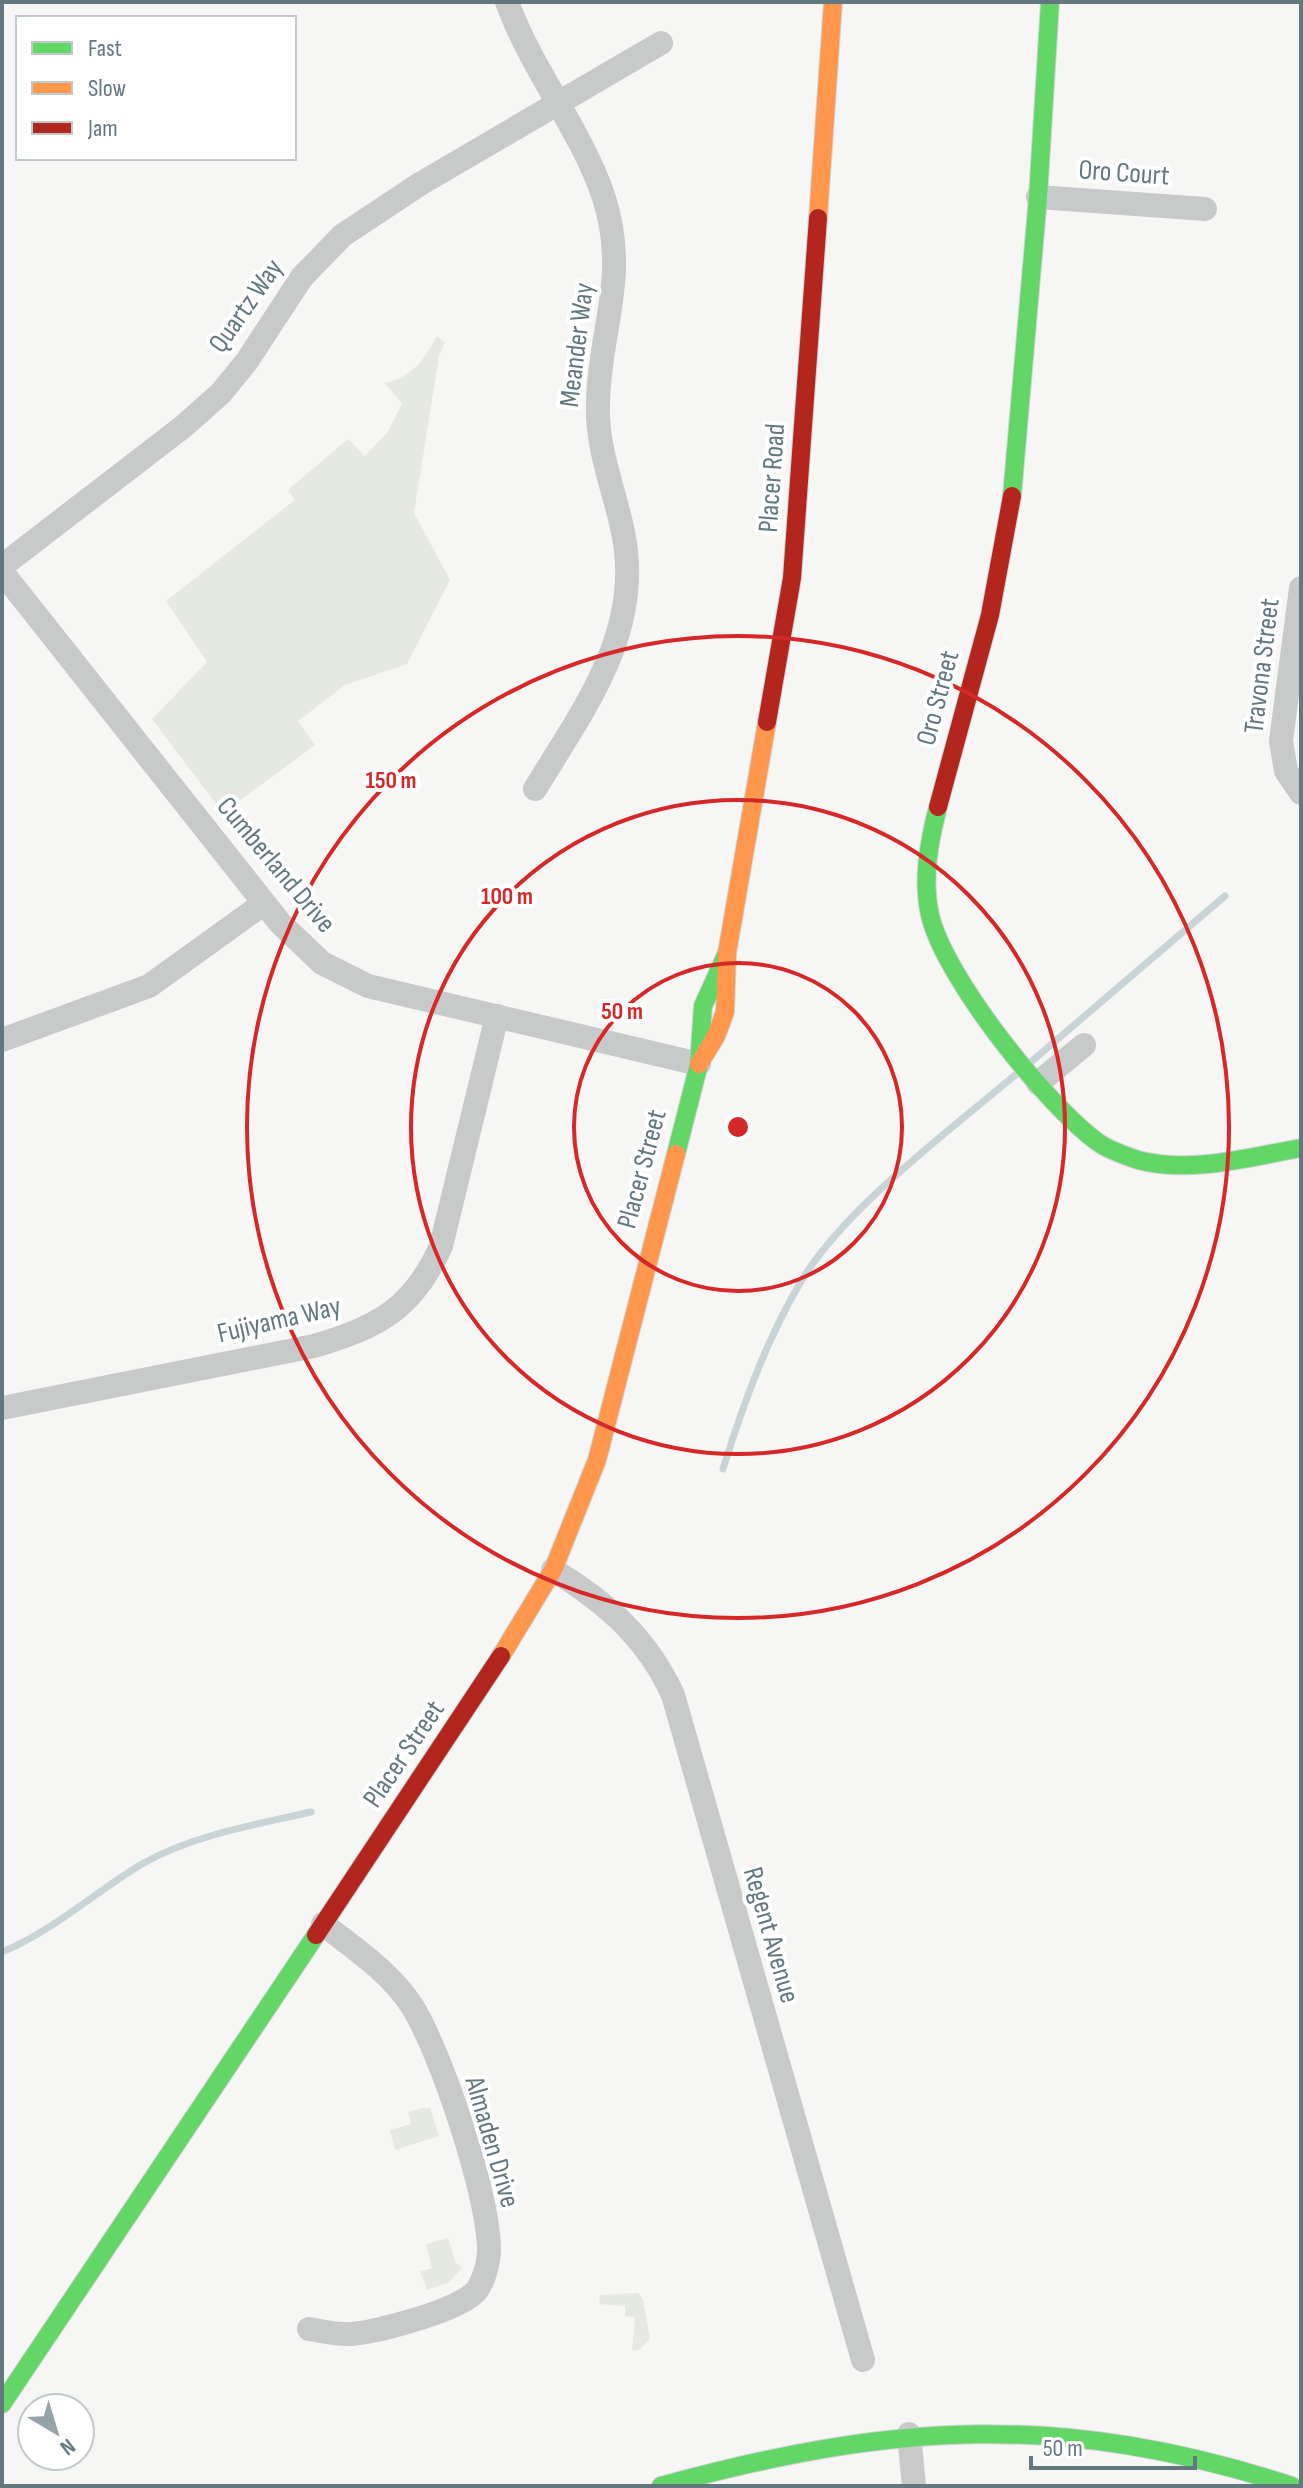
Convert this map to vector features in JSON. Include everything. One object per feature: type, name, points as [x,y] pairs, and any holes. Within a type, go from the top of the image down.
[{"type":"main road","name":"Placer Road","points":[[699,1064],[721,1033],[729,989],[727,953],[792,578],[833,2]]},
{"type":"main road","name":"Oro Street","points":[[1050,2],[1038,197],[1011,509],[990,615],[932,830],[926,885],[934,930],[950,967],[1038,1083],[1070,1118],[1101,1144],[1139,1160],[1195,1166],[1301,1148]]},
{"type":"main road","name":"Placer Street","points":[[2,2404],[463,1717],[553,1570],[597,1460],[699,1064]]},
{"type":"main road","points":[[661,2486],[824,2446],[909,2434],[1029,2433],[1141,2446],[1215,2460],[1292,2486]]},
{"type":"street","name":"Meander Way","points":[[507,2],[521,38],[594,171],[610,221],[615,284],[598,384],[597,416],[604,462],[624,533],[628,583],[615,647],[598,687],[535,789]]},
{"type":"street","name":"Quartz Way","points":[[2,569],[184,426],[221,393],[247,361],[295,286],[343,235],[420,184],[661,43]]},
{"type":"street","name":"Oro Court","points":[[1038,197],[1205,209]]},
{"type":"street","name":"Cumberland Drive","points":[[2,569],[263,904],[312,955],[350,979],[699,1064]]},
{"type":"street","name":"Travona Street","points":[[1301,588],[1281,741],[1286,771],[1301,793]]},
{"type":"street","points":[[2,1040],[149,986],[263,904]]},
{"type":"street","name":"Fujiyama Way","points":[[2,1408],[314,1346],[375,1326],[400,1307],[423,1278],[441,1246],[497,1016]]},
{"type":"street","points":[[1038,1083],[1084,1045]]},
{"type":"street","name":"Regent Avenue","points":[[553,1570],[588,1591],[618,1617],[654,1658],[673,1695],[863,2360]]},
{"type":"street","name":"Almaden Drive","points":[[309,2329],[351,2334],[452,2307],[476,2291],[484,2277],[489,2250],[473,2165],[434,2051],[413,2007],[392,1980],[323,1924]]},
{"type":"street","points":[[909,2434],[914,2486]]},
{"type":"shaded area","points":[[437,336],[445,342],[439,356],[414,513],[450,580],[407,664],[345,685],[298,721],[315,745],[223,813],[152,719],[207,662],[166,601],[295,500],[288,490],[348,439],[365,456],[387,433],[402,404],[385,383],[410,372]]},
{"type":"shaded area","points":[[430,2108],[439,2136],[395,2150],[390,2130],[411,2124],[408,2112]]},
{"type":"shaded area","points":[[448,2238],[456,2263],[462,2268],[449,2282],[427,2290],[420,2271],[432,2268],[426,2244]]},
{"type":"shaded area","points":[[638,2293],[643,2299],[650,2339],[640,2349],[632,2351],[635,2317],[625,2316],[625,2306],[599,2304],[600,2295]]},
{"type":"waterway","points":[[1032,1061],[1225,896]]},
{"type":"waterway","points":[[723,1469],[766,1350],[800,1283],[819,1255],[901,1170],[1020,1071]]},
{"type":"waterway","points":[[2,1952],[39,1933],[162,1854],[224,1832],[311,1812]]},
{"type":"traffic: fast","points":[[1012,496],[1038,197],[1050,2]]},
{"type":"traffic: fast","points":[[938,807],[929,847],[927,888],[930,915],[939,941],[955,972],[1000,1038],[1026,1071],[1077,1125],[1108,1148],[1158,1164],[1220,1163],[1301,1148]]},
{"type":"traffic: fast","points":[[676,1154],[699,1064],[703,1006],[727,953]]},
{"type":"traffic: fast","points":[[2,2404],[316,1935]]},
{"type":"traffic: fast","points":[[661,2486],[824,2449],[976,2434],[1052,2436],[1129,2446],[1208,2462],[1292,2486]]},
{"type":"traffic: slow","points":[[818,218],[833,2]]},
{"type":"traffic: slow","points":[[699,1064],[716,1036],[725,1012],[727,953],[767,722]]},
{"type":"traffic: slow","points":[[501,1656],[553,1570],[597,1460],[676,1154]]},
{"type":"traffic: jam","points":[[767,722],[792,578],[818,218]]},
{"type":"traffic: jam","points":[[938,807],[990,615],[1012,496]]},
{"type":"traffic: jam","points":[[316,1935],[501,1656]]}]
